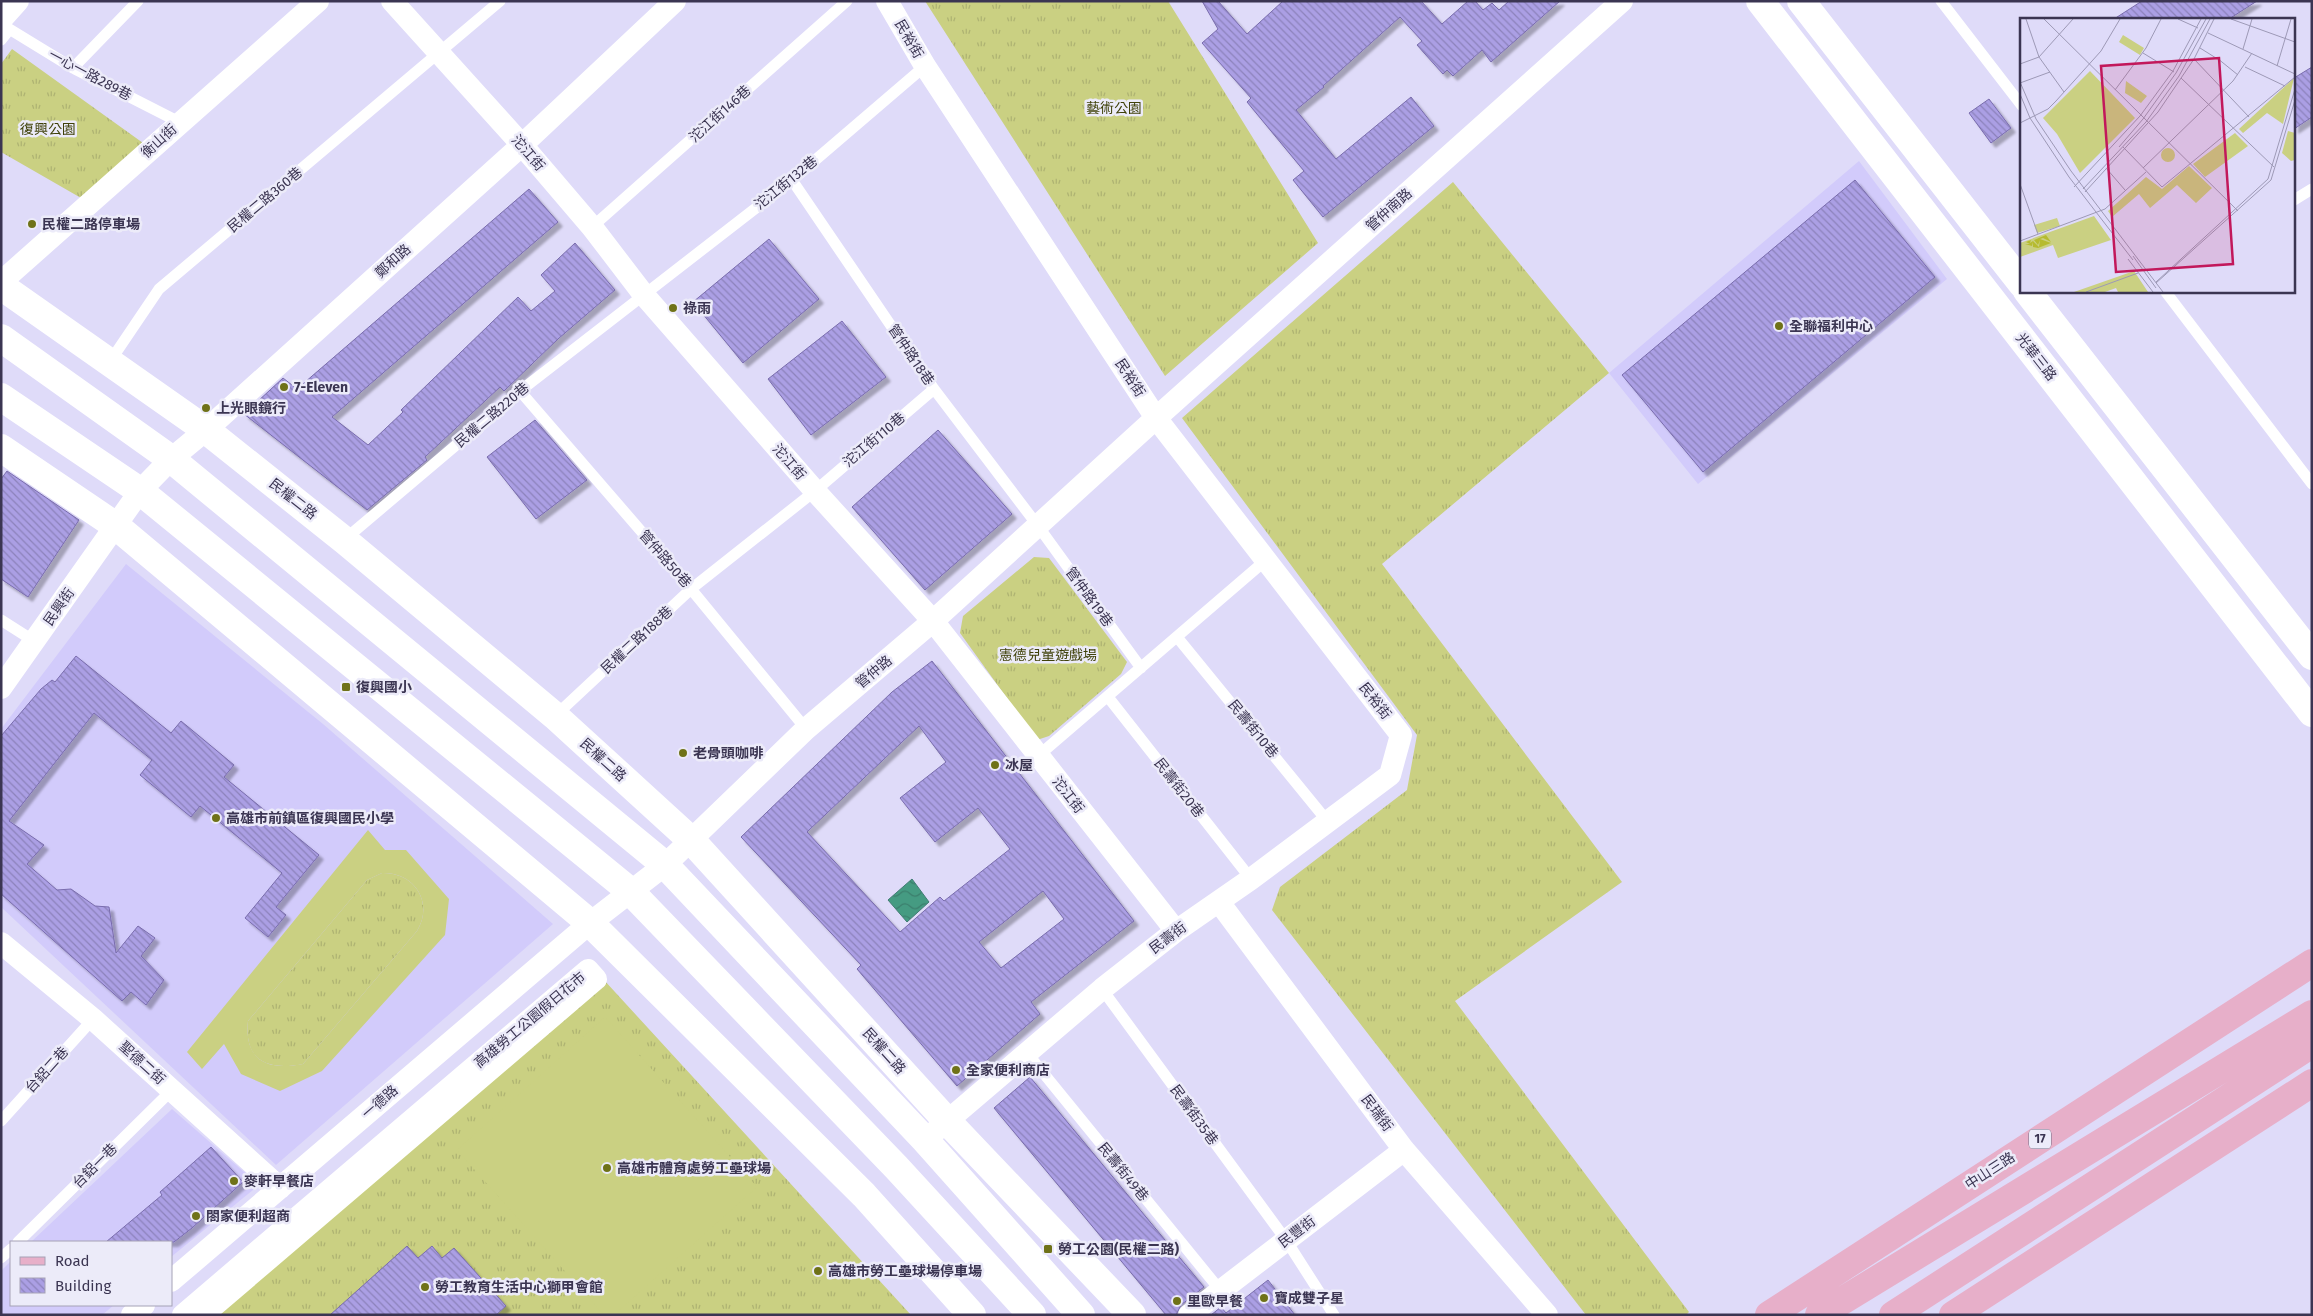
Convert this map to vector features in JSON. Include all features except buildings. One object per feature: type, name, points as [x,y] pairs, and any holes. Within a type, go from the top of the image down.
[{"type":"main road","name":"中山三路","points":[[1769,1315],[2312,963]]},
{"type":"main road","points":[[1819,1315],[2312,1014]]},
{"type":"main road","points":[[1893,1315],[2312,1044]]},
{"type":"main road","points":[[1953,1315],[2312,1083]]},
{"type":"street","points":[[3,29],[18,1]]},
{"type":"street","name":"衡山街","points":[[1,282],[318,1]]},
{"type":"street","name":"沱江街","points":[[392,1],[522,145],[592,227],[644,295],[815,491],[933,621],[1176,931]]},
{"type":"street","name":"鄭和路","points":[[116,526],[140,492],[171,459],[206,430],[522,145],[675,1]]},
{"type":"street","name":"民裕街","points":[[888,1],[925,66],[1156,418],[1401,735]]},
{"type":"street","name":"管仲南路","points":[[1156,418],[1622,1]]},
{"type":"street","name":"光華三路","points":[[1760,1],[2312,713]]},
{"type":"street","points":[[1801,1],[2020,281]]},
{"type":"street","name":"民權二路","points":[[1,286],[206,430],[344,540],[555,716],[692,841],[947,1121],[1132,1315]]},
{"type":"street","points":[[2028,292],[2312,656]]},
{"type":"street","points":[[1,338],[171,459],[665,865],[925,1140],[1082,1315]]},
{"type":"street","points":[[1,397],[140,492],[630,891],[896,1167],[1032,1315]]},
{"type":"street","name":"管仲路","points":[[590,923],[665,865],[692,841],[806,729],[933,621],[1156,418]]},
{"type":"street","points":[[1,448],[116,526],[590,923],[864,1195],[972,1315]]},
{"type":"street","name":"民興街","points":[[1,688],[116,526]]},
{"type":"street","name":"民壽街","points":[[925,1140],[1102,989],[1176,931],[1251,879],[1390,775],[1401,735]]},
{"type":"street","name":"民瑞街","points":[[1219,902],[1404,1150],[1547,1315]]},
{"type":"street","name":"一德路","points":[[172,1280],[590,923]]},
{"type":"street","name":"聖德二街","points":[[1,943],[93,1020],[280,1188]]},
{"type":"street","name":"高雄勞工公園假日花市","points":[[183,1315],[588,970],[596,979],[202,1315]]},
{"type":"street","name":"民豐街","points":[[1189,1315],[1404,1150]]},
{"type":"street","points":[[132,1315],[143,1306]]},
{"type":"lane","points":[[73,68],[138,1]]},
{"type":"lane","name":"民權二路360巷","points":[[109,363],[159,289],[500,1]]},
{"type":"lane","name":"沱江街146巷","points":[[592,227],[847,1]]},
{"type":"lane","points":[[1941,1],[2020,103]]},
{"type":"lane","name":"一心一路289巷","points":[[3,29],[73,68],[180,123]]},
{"type":"lane","name":"沱江街132巷","points":[[644,295],[792,180],[925,66]]},
{"type":"lane","name":"管仲路18巷","points":[[792,180],[934,389],[1038,526]]},
{"type":"lane","points":[[2296,199],[2312,189]]},
{"type":"lane","points":[[2165,292],[2312,484]]},
{"type":"lane","name":"民權二路220巷","points":[[344,540],[520,391],[644,295]]},
{"type":"lane","name":"沱江街110巷","points":[[815,491],[934,389]]},
{"type":"lane","name":"管仲路50巷","points":[[520,391],[691,589],[806,729]]},
{"type":"lane","name":"民權二路188巷","points":[[555,716],[691,589],[815,491]]},
{"type":"lane","name":"管仲路19巷","points":[[1038,526],[1141,668]]},
{"type":"lane","points":[[1038,756],[1266,560]]},
{"type":"lane","points":[[1,620],[34,641]]},
{"type":"lane","name":"民壽街10巷","points":[[1177,637],[1328,822]]},
{"type":"lane","name":"民壽街20巷","points":[[1108,697],[1251,879]]},
{"type":"lane","name":"民壽街35巷","points":[[1102,989],[1286,1240],[1334,1315]]},
{"type":"lane","name":"台鋁二巷","points":[[1,1121],[93,1020]]},
{"type":"lane","name":"民壽街49巷","points":[[1027,1053],[1220,1290]]},
{"type":"lane","name":"台鋁一巷","points":[[19,1241],[172,1090]]},
{"type":"shaded area","name":"全聯福利中心","points":[[1859,161],[1947,279],[1698,484],[1609,373]]},
{"type":"shaded area","name":"高雄市前鎮區復興國民小學","points":[[126,564],[323,724],[553,924],[276,1165],[1,907],[1,729]]},
{"type":"shaded area","points":[[172,1109],[259,1185],[172,1256],[172,1241],[32,1241]]},
{"type":"shaded area","points":[[10,1262],[10,1306],[113,1306],[102,1315],[1,1315],[1,1271]]},
{"type":"green space","name":"藝術公園","points":[[925,1],[1168,1],[1318,243],[1165,376]]},
{"type":"green space","name":"復興公園","points":[[12,49],[150,148],[88,202],[1,152],[1,64]]},
{"type":"green space","points":[[1453,182],[1609,373],[1382,564],[1622,882],[1455,1001],[1689,1312],[1686,1315],[1586,1315],[1272,910],[1280,887],[1407,790],[1417,735],[1182,418]]},
{"type":"green space","name":"憲德兒童遊戲場","points":[[1034,557],[1049,558],[1127,662],[1121,674],[1049,736],[1037,740],[960,633],[963,616]]},
{"type":"green space","points":[[368,830],[385,850],[406,850],[449,899],[445,935],[322,1071],[280,1091],[241,1074],[224,1044],[202,1069],[187,1052]],"holes":[[[382,873],[394,874],[412,884],[422,900],[422,920],[417,931],[303,1064],[279,1066],[260,1060],[254,1054],[250,1045],[248,1021],[367,880]]]},
{"type":"green space","points":[[382,873],[394,874],[404,878],[418,891],[422,900],[423,910],[422,920],[417,931],[303,1064],[279,1066],[260,1060],[250,1046],[248,1021],[367,880]]},
{"type":"green space","points":[[604,980],[911,1315],[203,1315]]},
{"type":"green space","name":"高雄市體育處勞工壘球場","points":[[605,1017],[757,1187],[614,1315],[604,1315],[457,1150]]},
{"type":"water","points":[[912,879],[929,902],[907,922],[888,900]]},
{"type":"place","name":"民權二路停車場","points":[[32,224]]},
{"type":"place","name":"祿雨","points":[[673,308]]},
{"type":"place","name":"全聯福利中心","points":[[1779,326]]},
{"type":"place","name":"7-Eleven","points":[[284,387]]},
{"type":"place","name":"上光眼鏡行","points":[[206,408]]},
{"type":"place","name":"復興國小","points":[[346,687]]},
{"type":"place","name":"老骨頭咖啡","points":[[683,753]]},
{"type":"place","name":"冰屋","points":[[995,765]]},
{"type":"place","name":"高雄市前鎮區復興國民小學","points":[[216,818]]},
{"type":"place","name":"全家便利商店","points":[[956,1070]]},
{"type":"place","name":"高雄市體育處勞工壘球場","points":[[607,1168]]},
{"type":"place","name":"麥軒早餐店","points":[[234,1181]]},
{"type":"place","name":"閤家便利超商","points":[[196,1216]]},
{"type":"place","name":"勞工公園(民權二路)","points":[[1048,1249]]},
{"type":"place","name":"高雄市勞工壘球場停車場","points":[[818,1271]]},
{"type":"place","name":"勞工教育生活中心獅甲會館","points":[[425,1287]]},
{"type":"place","name":"寶成雙子星","points":[[1264,1298]]},
{"type":"place","name":"里歐早餐","points":[[1177,1301]]}]
